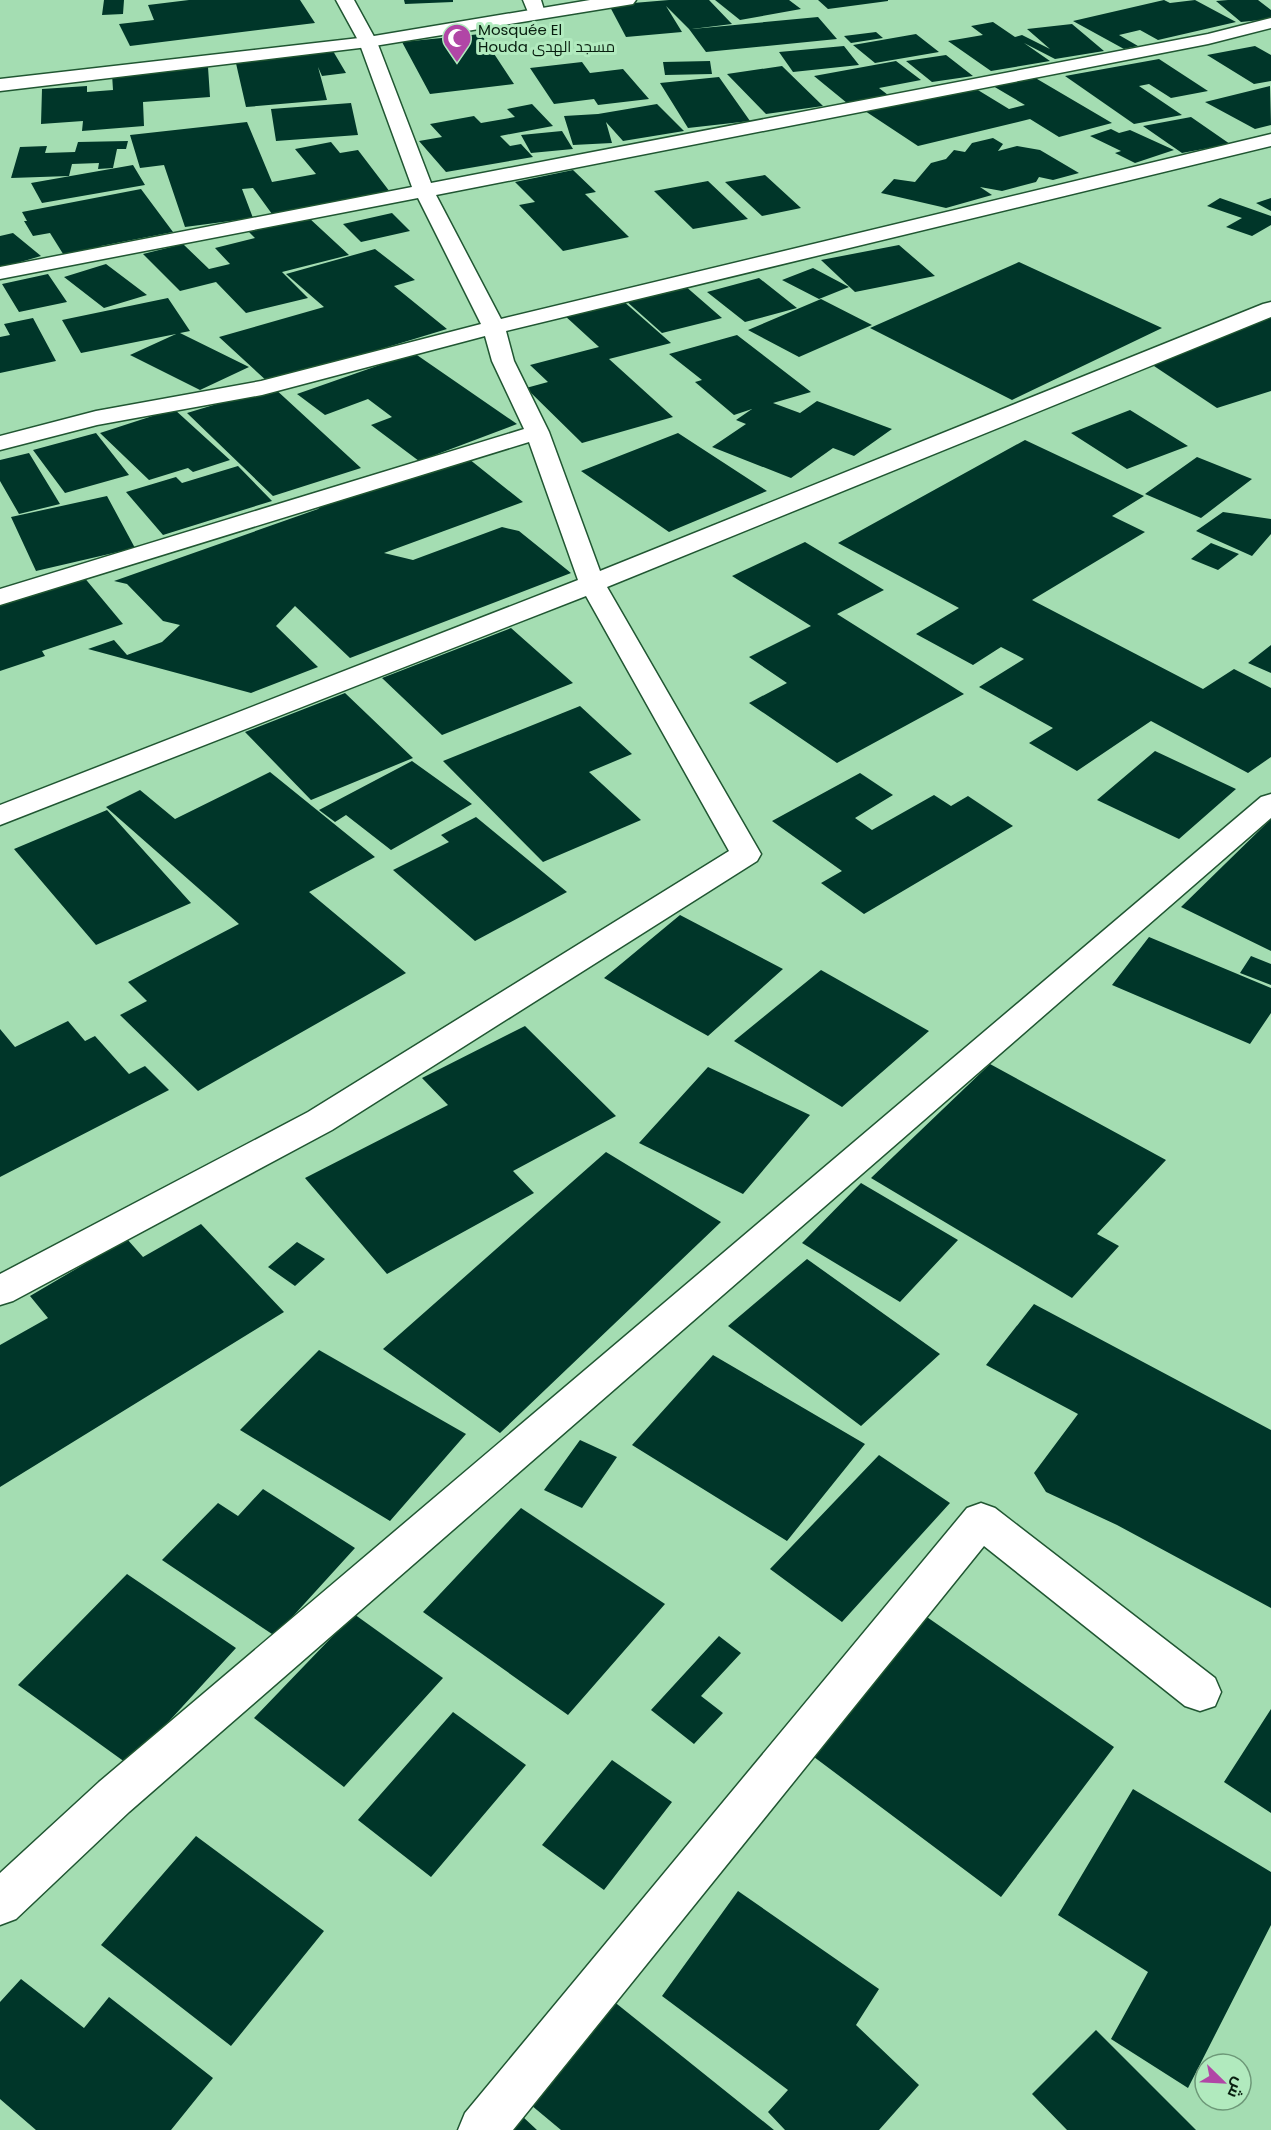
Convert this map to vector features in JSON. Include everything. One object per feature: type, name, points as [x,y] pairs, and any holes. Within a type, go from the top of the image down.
[{"type":"street","points":[[0,1291],[320,1121],[746,854],[592,584],[537,432],[503,361],[494,327],[423,189],[368,42],[345,0]]},
{"type":"street","points":[[0,85],[368,42],[534,6],[627,0]]},
{"type":"street","points":[[0,273],[423,189],[1209,39],[1271,23]]},
{"type":"street","points":[[0,443],[96,418],[262,388],[494,327],[1271,140]]},
{"type":"street","points":[[0,816],[592,584],[1271,309]]},
{"type":"street","points":[[0,597],[537,432]]},
{"type":"street","points":[[0,1903],[123,1789],[1271,803]]},
{"type":"street","points":[[482,2130],[981,1520],[1200,1692]]},
{"type":"building","points":[[104,0],[124,0],[123,14],[102,15]]},
{"type":"building","points":[[189,0],[300,0],[315,23],[130,46],[119,24],[154,20],[148,5]]},
{"type":"building","points":[[404,0],[453,0],[453,2],[405,4]]},
{"type":"building","points":[[669,0],[709,0],[732,24],[692,29],[818,17],[837,39],[706,52],[689,29],[666,6],[682,32],[626,37],[609,5]]},
{"type":"building","points":[[715,0],[789,0],[801,9],[740,20]]},
{"type":"building","points":[[818,0],[888,0],[888,1],[828,9]]},
{"type":"building","points":[[1164,0],[1170,3],[1195,0],[1236,22],[1158,40],[1140,30],[1119,35],[1138,46],[1124,49],[1073,21]]},
{"type":"building","points":[[1258,0],[1271,10],[1271,19],[1241,22],[1216,1]]},
{"type":"building","points":[[993,22],[1015,37],[1022,35],[1050,49],[1027,29],[1072,24],[1104,51],[1055,59],[1024,43],[1050,61],[991,71],[948,41],[983,35],[971,26]]},
{"type":"building","points":[[876,32],[883,38],[851,43],[844,36]]},
{"type":"building","name":"Mosquée El Houda مسجد الهدى","points":[[481,34],[514,84],[430,94],[402,42]]},
{"type":"building","points":[[916,34],[939,52],[875,63],[853,45]]},
{"type":"building","points":[[844,46],[859,65],[793,72],[779,52]]},
{"type":"building","points":[[1255,46],[1271,55],[1271,81],[1254,84],[1207,55]]},
{"type":"building","points":[[333,51],[346,73],[322,76],[318,67],[327,100],[246,107],[235,59]]},
{"type":"building","points":[[946,55],[973,76],[932,82],[906,61]]},
{"type":"building","points":[[1159,59],[1208,91],[1171,98],[1149,84],[1139,86],[1182,115],[1134,124],[1065,76]]},
{"type":"building","points":[[710,61],[712,74],[665,75],[663,62]]},
{"type":"building","points":[[896,61],[921,80],[879,88],[888,95],[847,103],[814,76]]},
{"type":"building","points":[[582,62],[590,73],[623,69],[649,99],[598,105],[594,99],[554,104],[530,68]]},
{"type":"building","points":[[782,66],[823,106],[766,114],[727,74]]},
{"type":"building","points":[[208,67],[210,97],[143,102],[144,126],[82,131],[83,121],[41,124],[42,89],[87,86],[87,92],[113,90],[112,74]]},
{"type":"building","points":[[1032,76],[1112,123],[1059,137],[1030,119],[918,146],[862,109],[968,84],[1009,109],[1025,105],[993,86]]},
{"type":"building","points":[[719,77],[750,121],[688,128],[660,83]]},
{"type":"building","points":[[1270,86],[1271,125],[1255,129],[1205,102]]},
{"type":"building","points":[[351,103],[358,135],[276,141],[271,109]]},
{"type":"building","points":[[532,104],[553,126],[500,136],[510,146],[521,144],[533,157],[446,172],[419,141],[442,137],[430,124],[474,116],[481,123],[515,117],[507,109]]},
{"type":"building","points":[[657,104],[684,131],[623,141],[606,122],[612,143],[573,145],[564,116],[598,114]]},
{"type":"building","points":[[1191,117],[1230,144],[1182,153],[1143,126]]},
{"type":"building","points":[[247,122],[272,182],[316,174],[295,149],[331,142],[340,153],[358,150],[390,192],[272,214],[253,188],[242,189],[253,218],[185,227],[164,165],[140,168],[130,135]]},
{"type":"building","points":[[1111,129],[1119,133],[1130,130],[1174,150],[1135,163],[1115,153],[1121,151],[1090,136]]},
{"type":"building","points":[[562,131],[573,149],[531,153],[521,135]]},
{"type":"building","points":[[993,138],[1003,144],[998,151],[1017,146],[1040,150],[1079,173],[1053,180],[1039,177],[1036,182],[1002,191],[980,187],[992,195],[946,208],[881,193],[894,179],[915,182],[931,163],[946,159],[954,150],[965,152],[972,143]]},
{"type":"building","points":[[128,141],[126,149],[117,149],[113,168],[98,169],[99,163],[72,164],[69,176],[11,178],[20,147],[47,146],[45,153],[75,152],[78,142]]},
{"type":"building","points":[[133,165],[145,185],[42,203],[31,183]]},
{"type":"building","points":[[573,170],[596,192],[585,194],[629,237],[563,251],[519,205],[535,202],[515,182]]},
{"type":"building","points":[[765,175],[801,208],[762,216],[725,182]]},
{"type":"building","points":[[708,181],[748,219],[693,229],[654,191]]},
{"type":"building","points":[[141,189],[173,232],[101,246],[104,249],[65,257],[50,233],[33,236],[24,221],[27,221],[22,212]]},
{"type":"building","points":[[1220,198],[1271,216],[1271,225],[1252,236],[1226,227],[1242,218],[1207,206]]},
{"type":"building","points":[[1271,198],[1271,211],[1256,203]]},
{"type":"building","points":[[392,213],[410,231],[361,242],[343,224]]},
{"type":"building","points":[[309,218],[349,255],[282,272],[308,298],[246,313],[216,282],[180,291],[143,254],[183,244],[209,269],[230,264],[215,248],[255,238],[249,232]]},
{"type":"building","points":[[13,233],[41,256],[0,268],[0,236]]},
{"type":"building","points":[[899,245],[935,276],[855,292],[821,260]]},
{"type":"building","points":[[375,249],[415,280],[394,286],[447,329],[269,383],[219,337],[324,307],[286,274]]},
{"type":"building","points":[[1019,262],[1162,328],[1012,400],[870,328]]},
{"type":"building","points":[[106,264],[147,295],[104,308],[64,277]]},
{"type":"building","points":[[813,268],[849,287],[819,299],[782,280]]},
{"type":"building","points":[[48,274],[67,302],[19,312],[2,284]]},
{"type":"building","points":[[759,278],[797,308],[745,322],[707,292]]},
{"type":"building","points":[[684,285],[722,318],[662,333],[625,300]]},
{"type":"building","points":[[168,298],[190,331],[180,333],[249,367],[200,390],[130,355],[176,334],[81,353],[62,320]]},
{"type":"building","points":[[821,299],[872,325],[799,357],[748,330]]},
{"type":"building","points":[[622,300],[671,343],[609,359],[673,417],[582,443],[526,388],[548,382],[530,365],[599,347],[564,315]]},
{"type":"building","points":[[1271,316],[1271,391],[1217,408],[1139,356]]},
{"type":"building","points":[[33,318],[56,361],[0,373],[0,337],[10,335],[4,324]]},
{"type":"building","points":[[737,335],[811,392],[773,403],[800,413],[817,401],[892,429],[854,456],[833,448],[791,478],[712,447],[746,424],[736,420],[752,409],[734,415],[695,382],[702,380],[669,354]]},
{"type":"building","points":[[414,353],[517,424],[419,461],[371,425],[392,417],[368,399],[325,415],[297,394]]},
{"type":"building","points":[[273,387],[361,468],[273,496],[187,413]]},
{"type":"building","points":[[174,409],[230,460],[193,472],[188,468],[149,480],[100,433]]},
{"type":"building","points":[[1130,410],[1188,446],[1127,469],[1071,433]]},
{"type":"building","points":[[96,433],[129,475],[65,493],[33,450]]},
{"type":"building","points":[[678,433],[767,491],[669,532],[581,471]]},
{"type":"building","points":[[1025,440],[1144,496],[1112,516],[1145,532],[1032,600],[1203,689],[1234,669],[1271,688],[1271,757],[1248,773],[1151,721],[1077,771],[1029,743],[1053,728],[979,687],[1024,659],[1001,647],[973,665],[916,634],[959,608],[838,543]]},
{"type":"building","points":[[459,451],[523,502],[384,553],[413,560],[502,527],[519,531],[571,573],[350,658],[295,606],[276,626],[318,667],[251,693],[88,649],[114,640],[127,655],[162,642],[180,625],[163,621],[127,584],[114,581],[318,509],[331,496]]},
{"type":"building","points":[[29,453],[60,504],[19,514],[0,481],[0,460]]},
{"type":"building","points":[[1197,457],[1252,479],[1201,518],[1145,494]]},
{"type":"building","points":[[238,466],[272,501],[163,535],[126,492],[176,477],[182,483]]},
{"type":"building","points":[[107,496],[135,548],[36,571],[11,517]]},
{"type":"building","points":[[1223,512],[1271,519],[1271,534],[1252,556],[1196,531]]},
{"type":"building","points":[[805,542],[884,590],[837,614],[964,694],[837,763],[749,703],[787,683],[749,657],[811,626],[732,576]]},
{"type":"building","points":[[1211,543],[1239,554],[1218,570],[1191,559]]},
{"type":"building","points":[[83,576],[123,624],[42,651],[45,656],[0,671],[0,602]]},
{"type":"building","points":[[511,628],[573,683],[442,735],[382,678]]},
{"type":"building","points":[[1271,645],[1271,673],[1248,663]]},
{"type":"building","points":[[345,693],[413,758],[311,800],[245,732]]},
{"type":"building","points":[[580,706],[632,754],[589,772],[641,820],[543,862],[443,761]]},
{"type":"building","points":[[1155,751],[1236,789],[1179,839],[1097,800]]},
{"type":"building","points":[[412,761],[472,804],[391,850],[346,815],[335,822],[319,810]]},
{"type":"building","points":[[270,772],[375,857],[309,892],[406,973],[198,1091],[120,1015],[147,1001],[128,982],[239,924],[106,807],[140,790],[175,819]]},
{"type":"building","points":[[860,773],[893,795],[855,818],[872,830],[934,795],[951,806],[968,796],[1013,826],[864,914],[821,883],[842,871],[772,821]]},
{"type":"building","points":[[107,810],[191,903],[96,945],[14,849]]},
{"type":"building","points":[[476,817],[567,892],[475,941],[393,870],[449,842],[441,835]]},
{"type":"building","points":[[1271,819],[1271,951],[1181,907]]},
{"type":"building","points":[[680,915],[783,969],[708,1036],[604,978]]},
{"type":"building","points":[[1149,937],[1271,988],[1271,1013],[1250,1044],[1112,985]]},
{"type":"building","points":[[1251,956],[1271,964],[1271,985],[1240,973]]},
{"type":"building","points":[[821,970],[929,1031],[842,1107],[734,1041]]},
{"type":"building","points":[[68,1021],[85,1041],[95,1036],[129,1074],[145,1066],[169,1090],[0,1177],[0,1029],[15,1047]]},
{"type":"building","points":[[525,1026],[616,1116],[513,1171],[534,1193],[387,1274],[305,1178],[448,1105],[422,1078]]},
{"type":"building","points":[[990,1064],[1166,1160],[1097,1234],[1119,1246],[1072,1298],[871,1178]]},
{"type":"building","points":[[708,1067],[810,1115],[743,1194],[639,1143]]},
{"type":"building","points":[[606,1152],[721,1222],[500,1433],[383,1349]]},
{"type":"building","points":[[861,1183],[958,1240],[900,1302],[802,1243]]},
{"type":"building","points":[[201,1224],[284,1312],[0,1487],[0,1345],[48,1318],[30,1296],[127,1239],[143,1257]]},
{"type":"building","points":[[297,1242],[325,1259],[295,1286],[268,1267]]},
{"type":"building","points":[[807,1259],[940,1354],[861,1426],[728,1326]]},
{"type":"building","points":[[1034,1304],[1271,1430],[1271,1608],[1117,1525],[1046,1492],[1034,1473],[1078,1414],[986,1365]]},
{"type":"building","points":[[319,1350],[466,1434],[390,1521],[240,1430]]},
{"type":"building","points":[[713,1355],[865,1444],[787,1541],[632,1445]]},
{"type":"building","points":[[580,1440],[617,1457],[582,1508],[544,1490]]},
{"type":"building","points":[[879,1455],[950,1503],[842,1622],[770,1569]]},
{"type":"building","points":[[263,1489],[355,1548],[275,1636],[162,1560],[218,1503],[238,1516]]},
{"type":"building","points":[[521,1508],[665,1604],[568,1715],[423,1612]]},
{"type":"building","points":[[127,1574],[236,1648],[129,1765],[18,1685]]},
{"type":"building","points":[[354,1614],[443,1678],[344,1787],[254,1718]]},
{"type":"building","points":[[924,1615],[1114,1747],[1001,1897],[806,1751]]},
{"type":"building","points":[[719,1636],[741,1653],[701,1696],[723,1713],[694,1744],[651,1710]]},
{"type":"building","points":[[1271,1709],[1271,1813],[1224,1782]]},
{"type":"building","points":[[453,1712],[526,1765],[431,1877],[358,1820]]},
{"type":"building","points":[[612,1760],[672,1802],[604,1890],[542,1845]]},
{"type":"building","points":[[1133,1789],[1271,1872],[1271,1925],[1206,2052],[1193,2052],[1193,2078],[1188,2088],[1111,2039],[1148,1972],[1058,1915]]},
{"type":"building","points":[[196,1836],[324,1931],[231,2046],[101,1945]]},
{"type":"building","points":[[738,1891],[879,1989],[856,2025],[919,2085],[879,2130],[785,2130],[768,2112],[788,2090],[662,1996]]},
{"type":"building","points":[[21,1979],[84,2028],[109,1997],[213,2078],[171,2130],[36,2130],[0,2099],[0,2002]]},
{"type":"building","points":[[612,2000],[774,2130],[561,2130],[531,2105]]},
{"type":"building","points":[[1096,2030],[1196,2130],[1067,2130],[1032,2094]]},
{"type":"building","points":[[522,2116],[537,2130],[510,2130]]},
{"type":"place","name":"Mosquée El Houda مسجد الهدى","points":[[457,64]]}]
